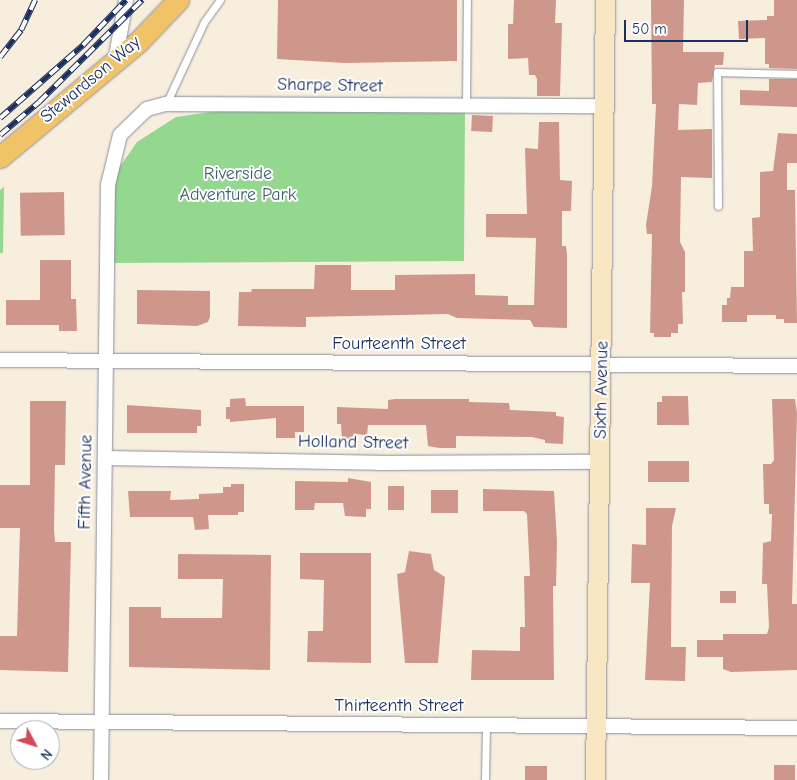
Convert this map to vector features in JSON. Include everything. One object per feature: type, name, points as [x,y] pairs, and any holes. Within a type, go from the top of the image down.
[{"type":"main road","name":"Stewardson Way","points":[[0,157],[115,62],[178,0]]},
{"type":"street","points":[[115,62],[126,0]]},
{"type":"street","name":"Sixth Avenue","points":[[595,780],[603,364],[605,0]]},
{"type":"street","name":"Sharpe Street","points":[[108,185],[120,135],[147,109],[166,104],[603,106]]},
{"type":"street","name":"Fifth Avenue","points":[[101,780],[108,185]]},
{"type":"street","name":"Fourteenth Street","points":[[0,360],[797,366]]},
{"type":"street","name":"Holland Street","points":[[105,458],[378,463],[601,462]]},
{"type":"street","name":"Thirteenth Street","points":[[0,721],[797,728]]},
{"type":"lane","points":[[166,104],[204,22],[220,0]]},
{"type":"lane","points":[[466,106],[467,0]]},
{"type":"lane","points":[[718,206],[717,72],[797,74]]},
{"type":"lane","points":[[485,780],[486,726]]},
{"type":"green space","name":"Riverside Adventure Park","points":[[232,109],[465,111],[464,261],[107,263],[107,185],[137,142],[176,117]]},
{"type":"green space","points":[[4,187],[3,253],[0,253],[0,190]]},
{"type":"building","points":[[278,0],[457,0],[457,61],[345,63],[277,59]]},
{"type":"building","points":[[514,0],[556,0],[555,23],[562,23],[560,96],[537,96],[537,79],[535,75],[529,75],[528,58],[508,59],[508,24],[513,24]]},
{"type":"building","points":[[651,0],[684,0],[683,52],[724,52],[723,65],[715,65],[712,82],[698,83],[697,105],[679,104],[678,130],[712,129],[712,178],[681,177],[680,242],[685,252],[685,292],[682,292],[683,324],[678,324],[678,333],[671,333],[671,337],[654,337],[654,333],[650,333],[652,234],[647,234],[646,225],[652,186],[656,104],[652,104]]},
{"type":"building","points":[[774,0],[797,0],[797,69],[769,68],[769,64],[765,64],[765,38],[739,39],[738,21],[767,20],[767,16],[774,16]]},
{"type":"building","points":[[769,79],[797,79],[797,107],[740,105],[740,90],[769,91]]},
{"type":"building","points":[[472,115],[493,116],[492,132],[471,131]]},
{"type":"building","points":[[539,122],[559,122],[560,180],[572,181],[571,211],[562,211],[562,246],[566,246],[567,255],[567,328],[534,327],[530,320],[457,318],[448,314],[306,317],[306,327],[238,326],[239,292],[251,292],[252,289],[314,289],[315,265],[351,265],[351,290],[395,290],[395,275],[475,274],[475,295],[508,296],[508,305],[534,305],[536,238],[486,237],[486,214],[527,214],[525,148],[538,149]]},
{"type":"building","points":[[778,133],[797,134],[797,163],[787,163],[787,190],[795,190],[797,323],[784,323],[784,319],[776,319],[776,315],[747,315],[747,322],[722,322],[722,305],[727,305],[727,298],[730,298],[731,287],[744,287],[744,251],[753,251],[752,218],[760,217],[760,172],[773,171]]},
{"type":"building","points":[[64,192],[65,235],[21,236],[20,193]]},
{"type":"building","points":[[40,260],[71,260],[71,299],[76,299],[77,331],[59,331],[59,325],[6,325],[6,300],[40,300]]},
{"type":"building","points":[[137,290],[210,291],[210,317],[208,322],[197,326],[137,324]]},
{"type":"building","points":[[662,396],[688,396],[689,425],[657,425],[657,402],[662,402]]},
{"type":"building","points":[[245,398],[246,406],[304,406],[304,432],[295,432],[295,438],[276,438],[276,418],[230,422],[230,419],[226,419],[226,407],[230,407],[230,399]]},
{"type":"building","points":[[469,399],[469,402],[509,403],[510,410],[556,412],[556,416],[564,417],[563,444],[545,443],[545,440],[532,437],[456,436],[456,448],[439,448],[428,446],[426,425],[368,425],[367,435],[355,434],[354,440],[342,439],[341,424],[337,424],[337,407],[388,409],[388,400]]},
{"type":"building","points":[[772,399],[795,399],[797,413],[792,604],[797,604],[797,670],[731,672],[723,669],[723,657],[697,657],[697,640],[723,640],[723,634],[767,634],[769,627],[767,584],[762,584],[763,543],[771,541],[772,514],[769,514],[769,504],[764,504],[763,464],[771,464],[774,460]]},
{"type":"building","points":[[30,401],[66,401],[65,465],[55,465],[54,529],[55,542],[71,542],[68,672],[0,670],[0,636],[17,636],[20,528],[0,528],[0,485],[30,485]]},
{"type":"building","points":[[127,405],[201,410],[201,426],[197,426],[197,433],[127,433]]},
{"type":"building","points":[[648,461],[689,461],[689,482],[648,482]]},
{"type":"building","points":[[348,478],[371,482],[371,509],[366,509],[366,517],[345,516],[343,503],[315,503],[314,510],[295,510],[295,481],[348,482]]},
{"type":"building","points":[[231,484],[244,484],[244,512],[238,512],[238,515],[208,515],[209,529],[195,530],[193,517],[130,517],[128,491],[171,491],[170,500],[199,499],[199,494],[223,493],[223,487],[231,487]]},
{"type":"building","points":[[388,486],[404,486],[404,510],[388,510]]},
{"type":"building","points":[[483,489],[554,491],[557,542],[556,586],[553,586],[554,680],[471,680],[472,650],[520,651],[520,627],[525,627],[524,576],[530,576],[527,514],[524,511],[483,511]]},
{"type":"building","points":[[431,490],[458,490],[458,513],[431,513]]},
{"type":"building","points":[[646,508],[676,508],[672,526],[671,647],[686,647],[685,681],[645,680],[650,583],[631,583],[632,544],[646,545]]},
{"type":"building","points":[[409,551],[431,554],[434,570],[445,577],[438,663],[405,663],[397,574],[405,572]]},
{"type":"building","points":[[300,553],[371,553],[371,663],[307,662],[308,631],[323,631],[324,580],[300,579]]},
{"type":"building","points":[[178,554],[271,555],[270,670],[129,667],[129,607],[161,607],[161,618],[222,618],[223,579],[178,579]]},
{"type":"building","points":[[720,591],[736,591],[736,603],[720,603]]},
{"type":"building","points":[[774,765],[795,765],[795,780],[774,780]]},
{"type":"building","points":[[525,766],[547,766],[547,780],[525,780]]},
{"type":"railway","points":[[0,57],[21,30],[35,0]]},
{"type":"railway","points":[[0,118],[83,45],[126,0]]},
{"type":"railway","points":[[0,135],[39,102],[142,0]]}]
